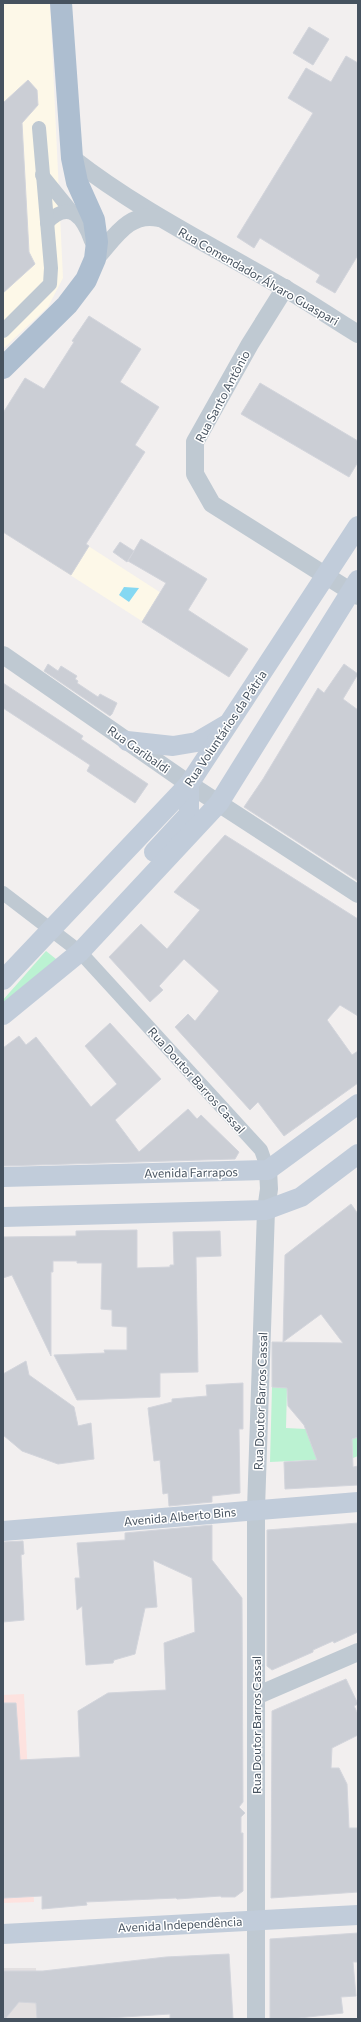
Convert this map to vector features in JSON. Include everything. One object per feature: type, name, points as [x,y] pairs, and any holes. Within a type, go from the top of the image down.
[{"type":"main road","points":[[3,368],[67,305],[86,280],[95,259],[97,242],[94,220],[77,182],[72,158],[61,3]]},
{"type":"main road","name":"Rua Voluntários da Pátria","points":[[3,980],[189,784],[358,526]]},
{"type":"main road","points":[[3,1016],[80,952],[219,803],[356,589]]},
{"type":"main road","points":[[127,741],[173,746],[197,742],[229,723]]},
{"type":"main road","points":[[127,901],[142,866],[189,814],[189,784]]},
{"type":"main road","points":[[268,1170],[358,1104]]},
{"type":"main road","points":[[3,1218],[266,1210],[301,1197],[358,1154]]},
{"type":"main road","name":"Avenida Farrapos","points":[[3,1177],[268,1170]]},
{"type":"main road","name":"Avenida Alberto Bins","points":[[3,1531],[358,1502]]},
{"type":"main road","name":"Avenida Independência","points":[[3,1934],[358,1915]]},
{"type":"street","points":[[3,331],[50,284],[51,268],[39,128]]},
{"type":"street","name":"Rua Comendador Álvaro Guaspari","points":[[72,158],[103,182],[160,218],[285,288],[358,334]]},
{"type":"street","points":[[42,175],[72,212],[80,218],[87,229],[95,259]]},
{"type":"street","points":[[47,223],[55,214],[63,211],[72,212]]},
{"type":"street","points":[[95,259],[129,223],[139,217],[149,216],[160,218]]},
{"type":"street","name":"Rua Santo Antônio","points":[[285,288],[250,344],[195,442],[195,474],[212,504],[326,575],[356,589]]},
{"type":"street","name":"Rua Garibaldi","points":[[3,655],[189,784],[358,894]]},
{"type":"street","name":"Rua Doutor Barros Cassal","points":[[3,893],[51,928],[80,952],[261,1150],[268,1170],[269,1189],[266,1210],[256,1510],[256,2019]]},
{"type":"street","points":[[256,1696],[358,1652]]},
{"type":"shaded area","points":[[3,3],[50,3],[63,278],[48,307],[3,349]]},
{"type":"shaded area","points":[[3,491],[248,649],[229,677],[3,532]]},
{"type":"shaded area","points":[[24,1694],[34,1902],[3,1903],[3,1695]]},
{"type":"shaded area","points":[[3,1968],[36,1968],[37,2019],[3,2019]]},
{"type":"green space","points":[[46,951],[61,963],[3,1009],[3,1000]]},
{"type":"green space","points":[[272,1387],[287,1388],[286,1428],[306,1429],[314,1452],[358,1437],[358,1456],[353,1458],[270,1462]]},
{"type":"water","points":[[124,587],[139,588],[129,602],[119,595]]},
{"type":"building","points":[[309,27],[329,39],[313,65],[293,53]]},
{"type":"building","points":[[346,56],[358,63],[358,255],[335,293],[316,282],[320,275],[260,238],[254,248],[237,237],[313,113],[288,98],[306,68],[331,82]]},
{"type":"building","points":[[28,80],[37,90],[38,105],[22,123],[29,252],[35,264],[3,293],[3,103]]},
{"type":"building","points":[[89,316],[141,349],[120,382],[159,407],[135,445],[145,452],[86,544],[89,546],[71,575],[3,532],[3,413],[25,378],[44,389],[74,342],[72,341]]},
{"type":"building","points":[[260,383],[358,441],[358,462],[349,477],[241,414]]},
{"type":"building","points":[[141,539],[207,579],[188,610],[248,649],[229,677],[142,622],[166,583],[128,561]]},
{"type":"building","points":[[120,542],[134,551],[127,562],[113,552]]},
{"type":"building","points":[[48,664],[58,671],[61,666],[77,676],[75,679],[78,681],[77,683],[98,697],[100,694],[117,703],[112,714],[110,716],[44,671]]},
{"type":"building","points":[[344,664],[358,674],[343,699],[358,710],[358,881],[244,807],[263,779],[318,688],[324,693]]},
{"type":"building","points":[[3,683],[83,736],[81,739],[148,784],[135,803],[87,771],[90,765],[3,708]]},
{"type":"building","points":[[225,835],[358,919],[358,1016],[340,1005],[327,1020],[352,1055],[358,1051],[358,1083],[284,1136],[258,1102],[250,1110],[175,1027],[188,1014],[195,1021],[219,991],[184,959],[159,986],[163,990],[150,1002],[109,957],[141,924],[167,949],[200,910],[174,892]]},
{"type":"building","points":[[110,1023],[161,1079],[115,1120],[139,1152],[188,1109],[197,1119],[201,1115],[239,1152],[235,1159],[3,1166],[3,1048],[19,1036],[26,1045],[36,1037],[91,1107],[117,1084],[85,1046]]},
{"type":"building","points":[[351,1204],[358,1214],[358,1437],[352,1439],[353,1467],[358,1466],[358,1485],[285,1489],[284,1462],[317,1460],[304,1425],[288,1406],[287,1388],[272,1387],[272,1342],[343,1343],[321,1314],[283,1342],[285,1255]]},
{"type":"building","points":[[137,1230],[137,1268],[170,1267],[170,1265],[174,1265],[173,1232],[220,1231],[221,1256],[196,1257],[198,1372],[160,1373],[160,1397],[77,1400],[54,1355],[105,1353],[104,1350],[127,1350],[127,1327],[112,1326],[112,1310],[101,1309],[102,1263],[53,1261],[53,1272],[51,1272],[51,1356],[12,1275],[3,1278],[3,1237],[76,1236],[76,1231]]},
{"type":"building","points":[[26,1361],[29,1375],[74,1407],[78,1426],[91,1423],[94,1459],[58,1464],[22,1451],[3,1435],[3,1374]]},
{"type":"building","points":[[243,1383],[243,1429],[239,1429],[240,1493],[212,1496],[212,1502],[169,1506],[168,1493],[163,1494],[160,1460],[154,1461],[148,1408],[172,1402],[172,1399],[207,1396],[206,1385]]},
{"type":"building","points":[[358,1523],[358,1632],[334,1643],[333,1641],[313,1650],[313,1652],[272,1670],[267,1666],[267,1530]]},
{"type":"building","points":[[212,1525],[212,1560],[242,1598],[243,1802],[239,1807],[245,1813],[241,1817],[241,1833],[243,1833],[243,1891],[235,1897],[221,1896],[86,1902],[87,1905],[42,1909],[42,1896],[4,1898],[3,1703],[16,1703],[20,1760],[80,1757],[78,1711],[108,1693],[166,1690],[164,1643],[195,1632],[192,1578],[153,1560],[157,1607],[145,1608],[135,1654],[114,1660],[113,1663],[86,1665],[82,1606],[77,1610],[75,1578],[80,1578],[77,1543],[125,1540],[125,1533]]},
{"type":"building","points":[[23,1541],[24,1554],[21,1555],[24,1620],[3,1622],[3,1542]]},
{"type":"building","points":[[346,1679],[358,1704],[354,1706],[358,1714],[358,1735],[332,1748],[331,1768],[339,1768],[347,1784],[349,1828],[358,1828],[358,1892],[271,1898],[272,1711]]},
{"type":"building","points":[[358,1933],[358,1962],[353,1962],[356,1996],[341,1997],[343,2013],[291,2019],[270,2019],[270,1939]]},
{"type":"building","points":[[229,1954],[233,2019],[170,2019],[170,2014],[93,2019],[37,2019],[36,2003],[19,2002],[5,2019],[3,2019],[3,1971],[43,1971],[166,1957]]}]
